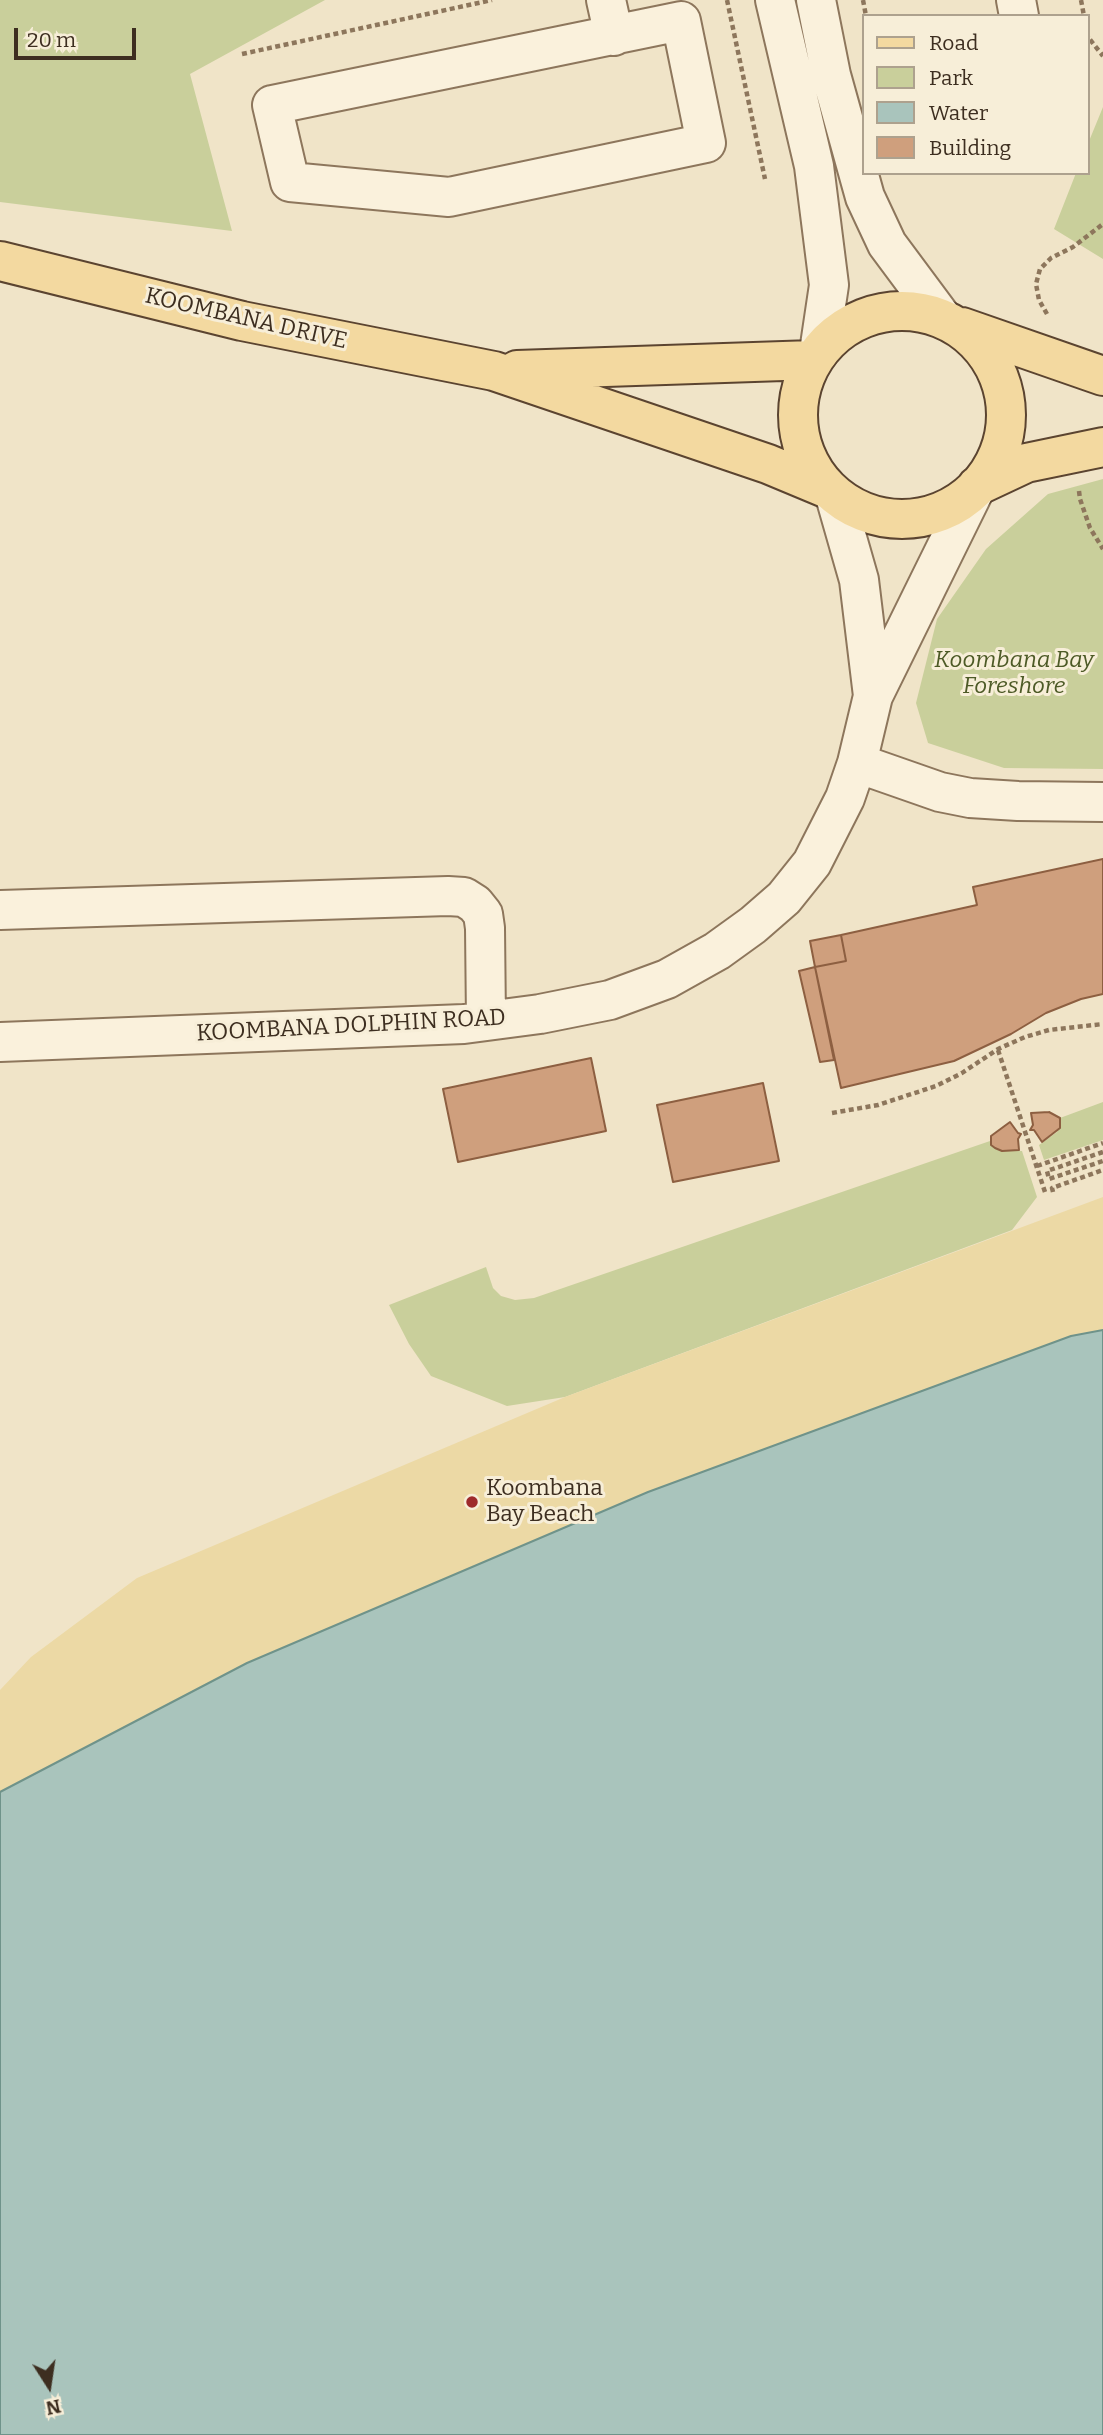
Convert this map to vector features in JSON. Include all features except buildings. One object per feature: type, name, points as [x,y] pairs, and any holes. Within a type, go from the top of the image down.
[{"type":"main road","name":"KOOMBANA DRIVE","points":[[0,261],[242,321],[494,371],[768,464],[832,492]]},
{"type":"main road","points":[[1103,376],[948,321],[916,312],[888,312],[862,318],[839,332],[816,356],[802,385],[797,413],[800,441],[811,467],[832,492],[862,511],[891,519],[920,517],[949,508],[976,489],[1026,463],[1103,447]]},
{"type":"main road","points":[[948,321],[978,343],[996,369],[1006,399],[1005,431],[996,461],[976,489]]},
{"type":"main road","name":"KOOMBANA DRIVE","points":[[494,371],[816,356]]},
{"type":"street","points":[[606,0],[614,36]]},
{"type":"street","points":[[775,0],[814,166],[829,285],[816,356]]},
{"type":"street","points":[[816,0],[831,75],[852,155],[872,214],[887,244],[948,321]]},
{"type":"street","points":[[681,21],[706,143],[449,197],[290,181],[272,105],[614,36],[681,21]]},
{"type":"street","points":[[872,214],[883,183],[889,175]]},
{"type":"street","name":"KOOMBANA DOLPHIN ROAD","points":[[0,1042],[464,1024],[540,1014],[610,1000],[667,979],[717,951],[784,898],[812,863],[845,799],[857,763],[873,696],[976,489]]},
{"type":"street","name":"KOOMBANA DOLPHIN ROAD","points":[[832,492],[859,580],[873,696]]},
{"type":"street","points":[[857,763],[940,792],[970,798],[1103,802]]},
{"type":"street","points":[[0,910],[464,897],[475,904],[483,914],[486,1021]]},
{"type":"path","points":[[242,54],[492,0]]},
{"type":"path","points":[[727,0],[765,179]]},
{"type":"path","points":[[1089,38],[1103,56]]},
{"type":"path","points":[[1051,320],[1039,300],[1037,285],[1040,269],[1051,258],[1073,247],[1103,224]]},
{"type":"path","points":[[1079,482],[1085,515],[1103,549]]},
{"type":"path","points":[[832,1114],[878,1105],[925,1090],[962,1073],[998,1049],[1025,1037],[1049,1030],[1103,1024]]},
{"type":"path","points":[[998,1049],[1046,1195]]},
{"type":"path","points":[[1037,1166],[1103,1143]]},
{"type":"path","points":[[1103,1152],[1047,1171],[1049,1179],[1103,1161]]},
{"type":"path","points":[[1053,1192],[1052,1188],[1103,1170]]},
{"type":"green space","points":[[0,0],[325,0],[190,74],[232,231],[0,202]]},
{"type":"green space","points":[[1103,107],[1103,259],[1054,229],[1075,175],[1089,175],[1089,141]]},
{"type":"green space","name":"Koombana Bay Foreshore","points":[[1103,479],[1103,769],[1004,768],[928,743],[916,703],[937,619],[986,549],[1048,494]]},
{"type":"green space","points":[[1103,1102],[1103,1140],[1044,1160],[1039,1145],[1057,1132],[1060,1118]]},
{"type":"green space","points":[[990,1141],[995,1148],[1002,1151],[1022,1151],[1037,1197],[1012,1230],[565,1397],[507,1406],[431,1376],[409,1344],[389,1305],[486,1267],[493,1288],[501,1296],[515,1300],[534,1298]]},
{"type":"sand","name":"Koombana Bay Beach","points":[[1103,1197],[1103,1330],[1070,1336],[648,1492],[0,1796],[0,1690],[31,1657],[137,1578],[565,1397]]},
{"type":"water","points":[[1103,1330],[1103,2435],[0,2435],[0,1792],[247,1663],[648,1492],[1071,1336]]},
{"type":"place","name":"Koombana Bay Beach","points":[[472,1502]]}]
